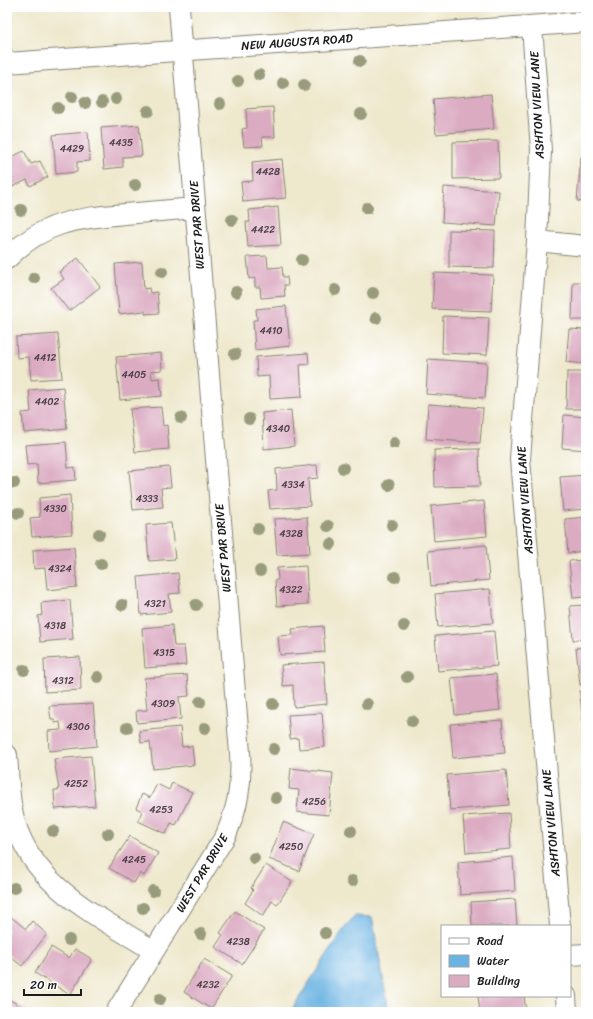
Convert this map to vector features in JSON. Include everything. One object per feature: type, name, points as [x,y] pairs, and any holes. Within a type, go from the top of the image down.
[{"type":"street","name":"WEST PAR DRIVE","points":[[116,1012],[226,835],[236,809],[241,787],[240,754],[195,208],[184,50],[179,7]]},
{"type":"street","name":"NEW AUGUSTA ROAD","points":[[7,63],[586,22]]},
{"type":"street","name":"ASHTON VIEW LANE","points":[[532,26],[541,150],[537,241],[520,459],[560,925]]},
{"type":"street","points":[[7,259],[33,237],[55,225],[68,221],[89,217],[195,208]]},
{"type":"street","points":[[537,241],[586,246]]},
{"type":"street","points":[[7,755],[11,807],[15,822],[27,851],[39,868],[48,880],[72,900],[154,951]]},
{"type":"street","points":[[571,955],[586,954]]},
{"type":"street","points":[[566,997],[568,1012]]},
{"type":"water","points":[[354,916],[372,917],[389,1012],[290,1012],[339,936]]},
{"type":"building","points":[[491,94],[494,129],[436,134],[433,99]]},
{"type":"building","points":[[273,107],[275,137],[262,137],[263,146],[244,147],[242,129],[247,128],[246,109]]},
{"type":"building","points":[[139,125],[142,156],[123,157],[123,167],[104,169],[101,128]]},
{"type":"building","points":[[88,132],[90,161],[77,162],[77,172],[56,174],[53,135]]},
{"type":"building","points":[[498,141],[499,178],[453,179],[453,142]]},
{"type":"building","points":[[24,151],[31,164],[40,161],[48,177],[30,186],[27,180],[8,189],[7,159]]},
{"type":"building","points":[[581,157],[586,157],[586,202],[577,201]]},
{"type":"building","points":[[282,159],[286,198],[243,202],[241,182],[253,181],[252,162]]},
{"type":"building","points":[[444,187],[499,191],[496,226],[442,222]]},
{"type":"building","points":[[278,207],[281,245],[248,247],[246,222],[250,222],[249,210]]},
{"type":"building","points":[[449,230],[495,231],[494,268],[449,267]]},
{"type":"building","points":[[267,256],[268,268],[282,267],[283,277],[287,277],[288,285],[284,285],[285,296],[261,298],[260,287],[255,287],[255,278],[249,279],[247,257]]},
{"type":"building","points":[[78,258],[100,287],[69,311],[51,288],[64,279],[59,272]]},
{"type":"building","points":[[142,262],[144,289],[149,288],[150,293],[157,292],[159,313],[145,314],[145,311],[119,314],[115,264]]},
{"type":"building","points":[[434,273],[493,275],[491,311],[432,309]]},
{"type":"building","points":[[573,282],[586,282],[586,320],[572,320]]},
{"type":"building","points":[[286,306],[290,346],[255,350],[253,320],[257,320],[256,309]]},
{"type":"building","points":[[443,316],[489,318],[487,355],[442,353]]},
{"type":"building","points":[[569,329],[586,330],[586,364],[566,362]]},
{"type":"building","points":[[58,334],[62,378],[31,380],[29,357],[17,358],[16,337]]},
{"type":"building","points":[[161,353],[162,370],[151,371],[152,379],[160,378],[162,396],[120,400],[116,357]]},
{"type":"building","points":[[308,353],[309,364],[300,365],[302,397],[270,399],[269,376],[257,377],[256,357]]},
{"type":"building","points":[[428,359],[487,363],[485,398],[426,394]]},
{"type":"building","points":[[567,372],[586,372],[586,409],[566,409]]},
{"type":"building","points":[[63,387],[67,429],[24,433],[22,413],[31,412],[29,390]]},
{"type":"building","points":[[428,404],[483,408],[480,443],[426,439]]},
{"type":"building","points":[[161,407],[163,426],[167,425],[169,449],[135,452],[130,409]]},
{"type":"building","points":[[291,410],[294,446],[264,449],[262,413]]},
{"type":"building","points":[[564,415],[586,417],[586,450],[562,448]]},
{"type":"building","points":[[66,442],[68,468],[75,467],[76,480],[38,483],[37,464],[27,465],[25,445]]},
{"type":"building","points":[[479,449],[480,486],[435,487],[434,450]]},
{"type":"building","points":[[317,465],[318,478],[308,479],[310,506],[270,509],[268,491],[277,490],[276,469]]},
{"type":"building","points":[[169,467],[171,487],[161,488],[163,507],[133,510],[129,471]]},
{"type":"building","points":[[586,475],[586,509],[563,511],[560,477]]},
{"type":"building","points":[[70,495],[72,534],[32,537],[30,518],[40,517],[39,498]]},
{"type":"building","points":[[484,501],[487,536],[434,541],[431,506]]},
{"type":"building","points":[[307,517],[310,553],[277,555],[274,519]]},
{"type":"building","points":[[586,517],[586,551],[568,553],[565,519]]},
{"type":"building","points":[[171,523],[175,559],[149,561],[146,525]]},
{"type":"building","points":[[486,545],[489,580],[431,586],[428,551]]},
{"type":"building","points":[[74,547],[77,587],[47,590],[45,568],[34,569],[33,550]]},
{"type":"building","points":[[586,560],[586,597],[573,598],[569,561]]},
{"type":"building","points":[[306,566],[308,604],[277,606],[275,580],[278,580],[277,568]]},
{"type":"building","points":[[178,573],[180,593],[169,594],[171,612],[141,615],[138,577]]},
{"type":"building","points":[[490,589],[493,623],[438,627],[435,594]]},
{"type":"building","points":[[70,600],[73,639],[40,642],[38,616],[42,615],[41,603]]},
{"type":"building","points":[[586,605],[586,639],[573,640],[570,606]]},
{"type":"building","points":[[172,625],[174,646],[184,646],[186,665],[145,668],[142,628]]},
{"type":"building","points":[[323,626],[325,652],[280,655],[278,636],[293,635],[292,629]]},
{"type":"building","points":[[494,631],[497,666],[438,671],[435,636]]},
{"type":"building","points":[[586,647],[586,684],[580,685],[576,648]]},
{"type":"building","points":[[80,657],[81,690],[45,692],[44,659]]},
{"type":"building","points":[[324,662],[327,704],[294,707],[293,685],[283,686],[281,665]]},
{"type":"building","points":[[496,674],[500,710],[455,715],[451,678]]},
{"type":"building","points":[[187,675],[189,696],[179,697],[181,719],[137,723],[136,711],[147,710],[144,678]]},
{"type":"building","points":[[580,691],[586,691],[586,725],[583,725]]},
{"type":"building","points":[[93,704],[97,746],[49,751],[48,731],[61,730],[60,722],[55,723],[54,719],[51,719],[49,706]]},
{"type":"building","points":[[322,713],[325,747],[299,749],[298,738],[290,739],[288,715]]},
{"type":"building","points":[[502,720],[505,753],[453,758],[450,724]]},
{"type":"building","points":[[180,727],[182,747],[192,746],[194,765],[153,769],[150,742],[141,743],[139,731]]},
{"type":"building","points":[[584,745],[586,745],[586,765],[585,765]]},
{"type":"building","points":[[91,756],[95,806],[55,809],[54,790],[59,790],[54,759]]},
{"type":"building","points":[[291,768],[333,773],[329,815],[297,812],[299,790],[289,789]]},
{"type":"building","points":[[506,770],[509,805],[450,810],[447,775]]},
{"type":"building","points":[[172,783],[192,792],[176,825],[171,823],[166,834],[138,821],[142,811],[136,808],[142,794],[150,798],[157,784],[169,790]]},
{"type":"building","points":[[509,813],[511,849],[466,853],[463,816]]},
{"type":"building","points":[[283,822],[314,834],[299,871],[269,859]]},
{"type":"building","points":[[130,836],[158,853],[144,876],[140,873],[134,883],[109,868]]},
{"type":"building","points":[[513,857],[515,891],[460,895],[458,862]]},
{"type":"building","points":[[266,865],[292,882],[277,905],[272,901],[263,916],[245,903],[253,890],[251,888]]},
{"type":"building","points":[[515,899],[517,925],[472,925],[471,902]]},
{"type":"building","points":[[235,911],[264,930],[242,964],[215,947],[223,935],[220,933]]},
{"type":"building","points":[[11,917],[26,929],[32,921],[47,934],[22,966],[7,954],[7,922]]},
{"type":"building","points":[[51,947],[69,958],[75,949],[92,959],[70,995],[35,973]]},
{"type":"building","points":[[204,959],[232,976],[211,1009],[184,992]]},
{"type":"building","points":[[478,997],[524,997],[526,1012],[480,1012]]},
{"type":"building","points":[[7,998],[30,1012],[7,1012]]}]
